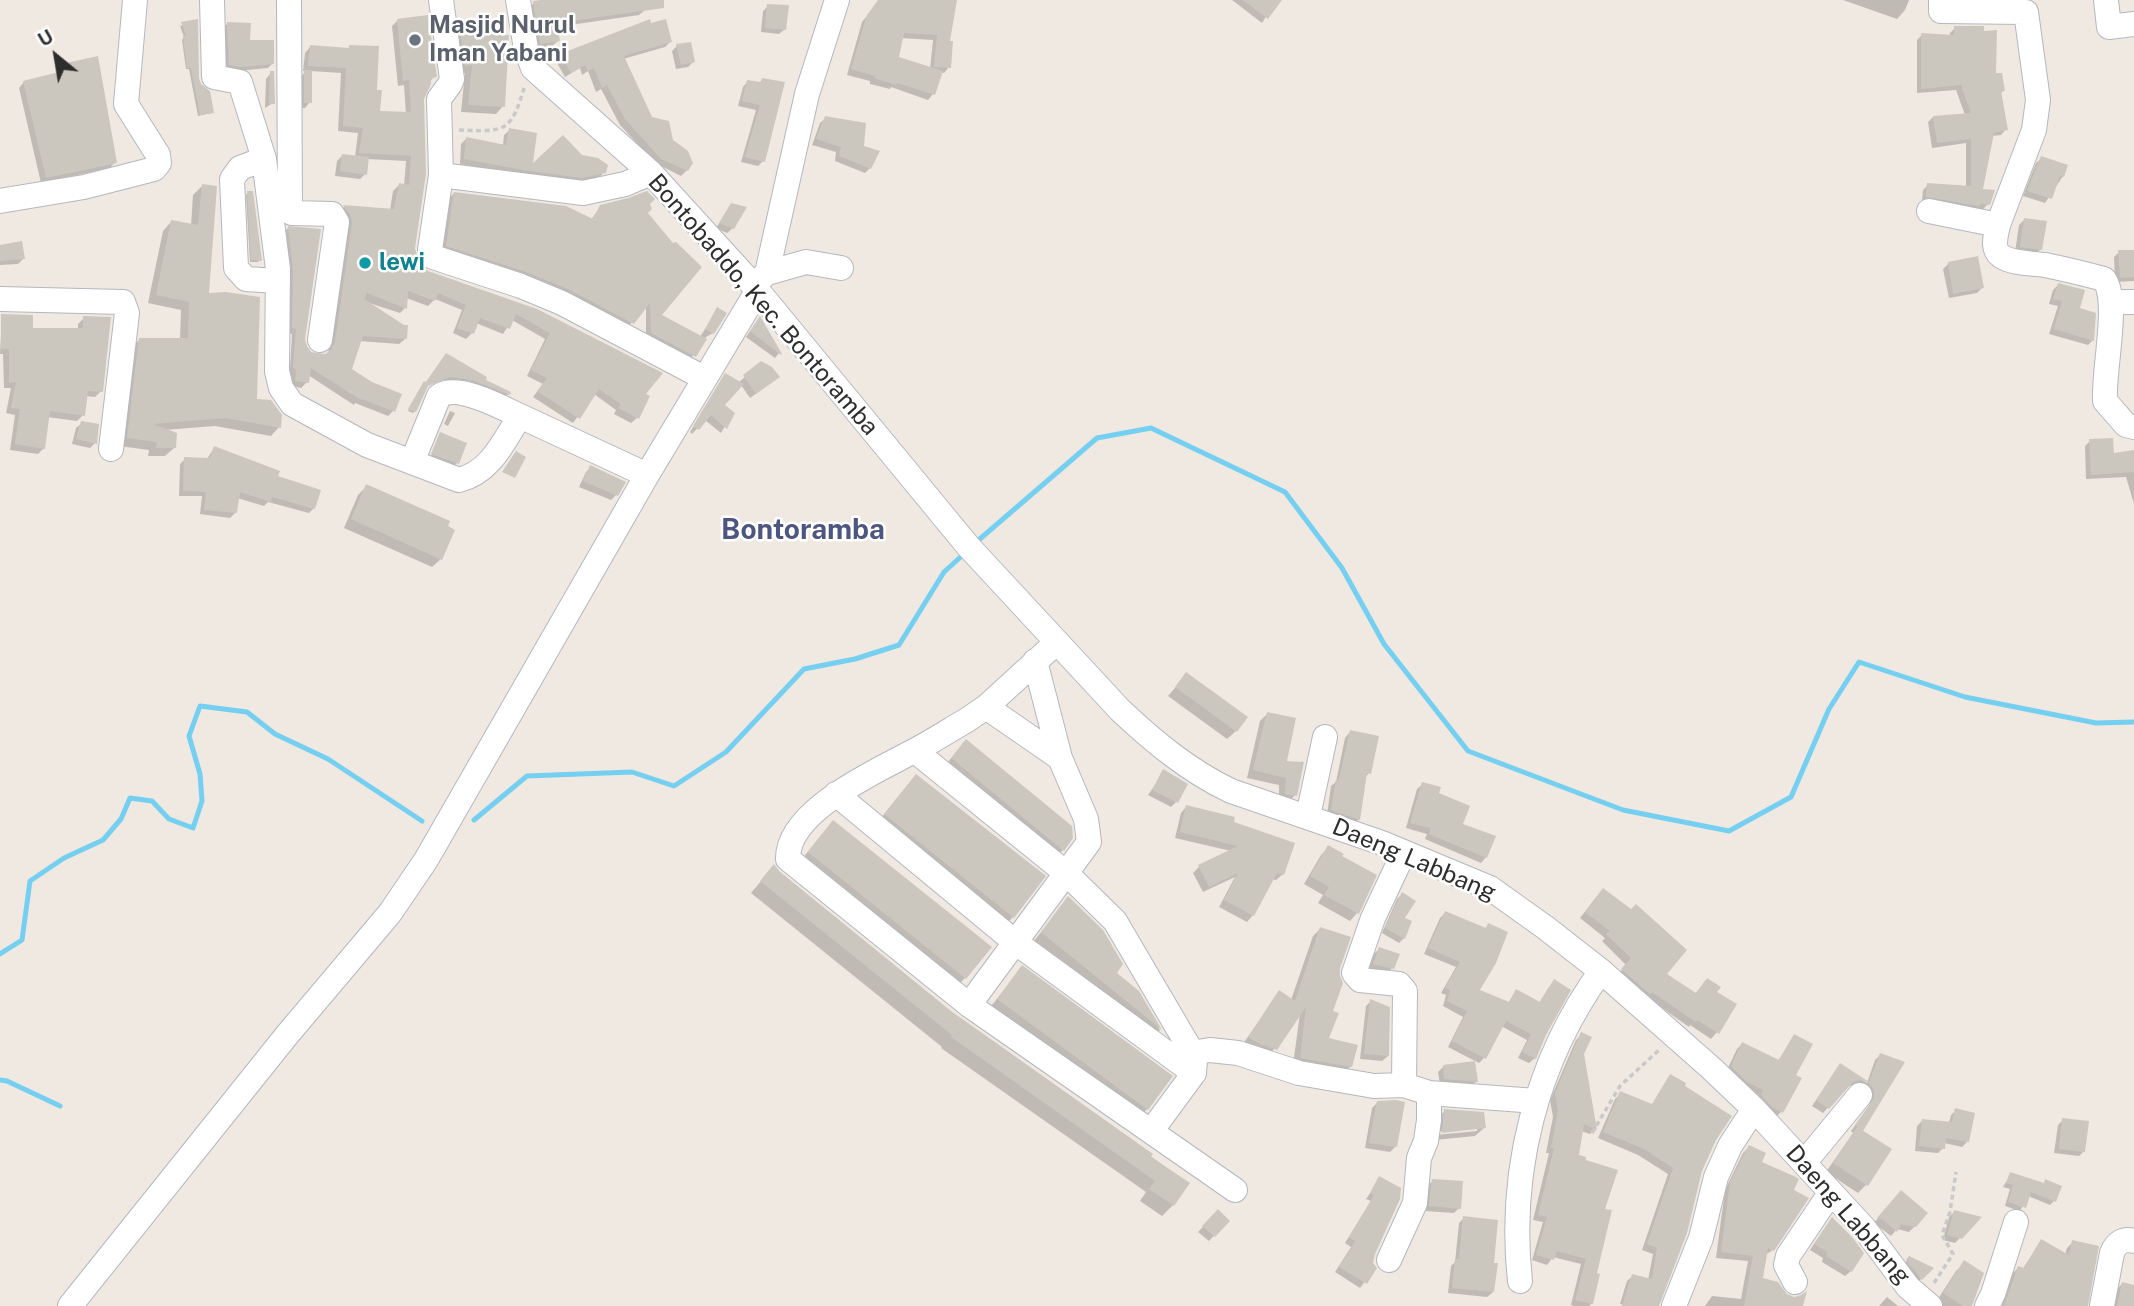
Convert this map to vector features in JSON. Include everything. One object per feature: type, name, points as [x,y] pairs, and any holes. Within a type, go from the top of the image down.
[{"type":"street","points":[[0,201],[84,187],[154,169],[159,163],[158,155],[126,104],[135,0]]},
{"type":"street","points":[[212,0],[214,77],[240,82],[264,159],[278,281],[277,372],[281,388],[292,404],[367,445],[459,480],[473,477],[489,464],[520,416]]},
{"type":"street","points":[[289,0],[290,211],[292,214],[332,214],[336,219],[320,340]]},
{"type":"street","points":[[441,0],[452,79],[439,99],[442,175],[430,250],[433,257],[521,286],[562,303],[704,378]]},
{"type":"street","name":"Bontobaddo, Kec. Bontoramba","points":[[518,0],[526,49],[533,68],[639,178],[759,283],[992,573]]},
{"type":"street","points":[[70,1306],[294,1025],[390,913],[426,860],[759,283],[807,94],[837,0]]},
{"type":"street","points":[[1941,0],[1941,11],[2025,12],[2038,100],[2037,110],[2027,152],[1998,225],[1994,239],[1996,250],[2000,256],[2016,262],[2044,265],[2104,279],[2123,302],[2106,360],[2105,401],[2126,425],[2134,427]]},
{"type":"street","points":[[2106,0],[2109,27],[2134,24]]},
{"type":"street","points":[[264,159],[240,168],[232,179],[236,268],[246,279],[278,281]]},
{"type":"street","points":[[442,175],[522,184],[571,193],[597,192],[639,178]]},
{"type":"street","points":[[1929,211],[1998,225]]},
{"type":"street","points":[[759,283],[806,262],[841,268]]},
{"type":"street","points":[[0,299],[123,302],[127,313],[111,449]]},
{"type":"street","points":[[412,462],[439,396],[454,391],[486,401],[647,475]]},
{"type":"street","name":"Daeng Labbang","points":[[992,573],[1121,710],[1180,761],[1208,780],[1231,791],[1404,852],[1490,888],[1601,971],[1754,1109],[1864,1228],[1908,1287],[1925,1302]]},
{"type":"street","points":[[1057,642],[986,707],[915,751],[836,794],[814,812],[799,831],[789,847],[788,859],[969,1005],[1235,1190]]},
{"type":"street","points":[[969,1005],[1089,842],[1086,819],[1060,758],[1035,662]]},
{"type":"street","points":[[986,707],[1060,758]]},
{"type":"street","points":[[1308,816],[1325,737]]},
{"type":"street","points":[[915,751],[1066,873],[1115,921],[1193,1063]]},
{"type":"street","points":[[836,794],[1015,942],[1193,1063]]},
{"type":"street","points":[[1404,852],[1373,918],[1354,973],[1360,980],[1399,984],[1405,991],[1404,1085]]},
{"type":"street","points":[[1520,1281],[1516,1210],[1525,1149],[1536,1101],[1556,1046],[1586,991],[1601,971]]},
{"type":"street","points":[[1152,1130],[1193,1063],[1210,1050],[1238,1053],[1299,1073],[1374,1086],[1404,1085],[1429,1093],[1536,1101]]},
{"type":"street","points":[[1389,1260],[1415,1203],[1419,1158],[1426,1141],[1429,1120],[1429,1093]]},
{"type":"street","points":[[1804,1163],[1860,1094]]},
{"type":"street","points":[[1674,1306],[1701,1238],[1716,1177],[1730,1146],[1754,1109]]},
{"type":"street","points":[[1795,1282],[1786,1265],[1788,1256],[1831,1192]]},
{"type":"street","points":[[1987,1306],[2016,1222]]},
{"type":"street","points":[[2102,1306],[2115,1245],[2122,1241],[2134,1241]]},
{"type":"path","points":[[439,129],[497,130],[515,117],[523,93]]},
{"type":"path","points":[[1592,1133],[1620,1086],[1674,1036]]},
{"type":"path","points":[[1925,1302],[1953,1254],[1942,1235],[1950,1212],[1956,1172]]},
{"type":"building","points":[[664,0],[664,8],[557,23],[560,41],[540,44],[533,1]]},
{"type":"building","points":[[878,0],[957,0],[950,41],[953,41],[951,68],[934,67],[937,35],[904,33],[899,57],[943,71],[935,95],[851,69],[867,15]]},
{"type":"building","points":[[1243,0],[1282,0],[1268,19]]},
{"type":"building","points":[[767,4],[789,5],[786,30],[765,28]]},
{"type":"building","points":[[428,15],[437,77],[431,78],[424,99],[426,174],[415,248],[419,263],[428,271],[537,309],[663,373],[646,394],[650,396],[639,419],[618,408],[621,404],[599,389],[580,419],[537,391],[547,378],[531,370],[550,333],[516,314],[510,329],[480,318],[474,334],[457,328],[466,305],[438,293],[435,301],[408,291],[407,309],[367,293],[364,299],[408,325],[407,339],[363,336],[352,369],[372,382],[402,394],[395,412],[361,400],[311,368],[309,383],[295,381],[296,369],[293,368],[296,329],[292,328],[293,269],[288,226],[321,229],[305,339],[311,352],[325,354],[335,342],[352,224],[350,214],[343,205],[394,209],[399,183],[409,185],[411,156],[359,153],[363,128],[343,126],[346,68],[308,66],[310,45],[349,48],[349,45],[379,46],[377,90],[382,90],[380,111],[411,112],[409,80],[403,81],[397,19]]},
{"type":"building","points":[[198,19],[199,78],[201,84],[210,91],[214,113],[200,115],[191,68],[187,68],[183,36],[186,35],[181,22]]},
{"type":"building","points":[[650,19],[651,23],[666,19],[672,42],[624,56],[652,117],[669,121],[673,140],[688,151],[693,163],[688,171],[661,159],[625,119],[607,85],[602,88],[594,68],[588,71],[585,65],[571,73],[560,54]]},
{"type":"building","points":[[227,22],[251,23],[250,40],[274,40],[274,64],[242,67],[229,65]]},
{"type":"building","points":[[459,24],[466,24],[466,33],[509,35],[505,107],[468,105],[472,65],[465,66]]},
{"type":"building","points":[[1954,26],[1984,26],[1984,31],[1997,30],[1996,73],[2002,73],[2005,91],[2001,91],[2008,130],[1994,133],[1983,189],[1995,190],[1990,205],[1979,206],[1926,197],[1927,183],[1971,186],[1971,139],[1937,143],[1933,116],[1971,113],[1961,85],[1921,89],[1921,33],[1954,35]]},
{"type":"building","points":[[691,42],[695,62],[681,65],[676,44]]},
{"type":"building","points":[[98,56],[117,163],[46,178],[23,81],[67,70],[66,63]]},
{"type":"building","points":[[304,70],[312,70],[312,103],[304,103]]},
{"type":"building","points":[[270,71],[274,71],[275,104],[269,104]]},
{"type":"building","points":[[762,78],[785,82],[765,162],[745,157],[760,105],[742,101],[747,80],[761,82]]},
{"type":"building","points":[[825,116],[866,123],[864,146],[880,151],[871,169],[839,156],[841,147],[816,139]]},
{"type":"building","points":[[509,128],[537,133],[533,163],[563,135],[582,155],[598,158],[608,165],[606,173],[582,178],[464,159],[466,137],[506,145]]},
{"type":"building","points":[[342,154],[369,157],[367,175],[340,171]]},
{"type":"building","points":[[2041,156],[2068,165],[2064,177],[2060,176],[2052,199],[2027,191]]},
{"type":"building","points":[[202,184],[217,186],[209,293],[226,292],[260,297],[257,399],[271,400],[282,415],[281,428],[225,418],[153,424],[177,433],[176,448],[156,448],[157,442],[127,438],[139,338],[188,338],[189,302],[156,295],[171,220],[198,225]]},
{"type":"building","points":[[247,191],[253,191],[262,261],[251,260]]},
{"type":"building","points":[[647,191],[655,199],[650,204],[652,209],[648,213],[673,243],[676,242],[702,267],[662,315],[707,339],[696,357],[651,333],[650,303],[634,324],[568,289],[446,246],[454,192],[566,206],[593,219],[600,205]]},
{"type":"building","points":[[731,203],[747,207],[734,229],[719,223]]},
{"type":"building","points":[[2024,218],[2047,221],[2042,250],[2020,247]]},
{"type":"building","points":[[22,241],[25,259],[0,261],[0,245]]},
{"type":"building","points":[[2118,250],[2134,250],[2134,277],[2120,278]]},
{"type":"building","points":[[1978,256],[1984,288],[1953,294],[1948,262]]},
{"type":"building","points":[[2058,283],[2085,290],[2080,308],[2096,313],[2094,341],[2054,329],[2062,301],[2053,299]]},
{"type":"building","points":[[717,307],[727,313],[714,334],[705,329]]},
{"type":"building","points":[[1,314],[33,315],[33,328],[83,328],[83,316],[111,317],[103,392],[88,391],[85,416],[50,411],[45,449],[15,444],[20,409],[11,408],[16,382],[9,383],[9,349],[1,349]]},
{"type":"building","points":[[760,316],[782,354],[781,355],[750,331]]},
{"type":"building","points":[[446,353],[487,377],[486,380],[511,392],[510,395],[472,380],[450,377],[428,386],[416,412],[408,409],[424,381],[426,382]]},
{"type":"building","points":[[761,361],[772,367],[780,377],[756,394],[743,375]]},
{"type":"building","points":[[725,373],[744,384],[725,405],[735,413],[727,429],[711,415],[699,430],[693,426]]},
{"type":"building","points":[[81,421],[99,424],[97,444],[76,439]]},
{"type":"building","points":[[440,432],[467,443],[459,464],[431,454]]},
{"type":"building","points":[[2113,438],[2114,453],[2134,450],[2134,472],[2091,475],[2089,439]]},
{"type":"building","points":[[214,446],[280,471],[278,476],[321,490],[315,509],[272,497],[271,502],[240,492],[237,513],[204,510],[206,492],[183,491],[184,457],[210,458]]},
{"type":"building","points":[[516,451],[526,457],[515,478],[502,472]]},
{"type":"building","points":[[590,465],[626,482],[618,496],[583,481]]},
{"type":"building","points":[[366,484],[450,521],[448,526],[455,530],[442,560],[351,519]]},
{"type":"building","points":[[1186,672],[1248,717],[1237,732],[1175,687]]},
{"type":"building","points":[[1267,712],[1296,718],[1287,761],[1304,762],[1297,796],[1285,794],[1286,778],[1253,770]]},
{"type":"building","points":[[1350,730],[1379,736],[1371,774],[1367,773],[1360,820],[1331,810],[1336,779],[1339,779]]},
{"type":"building","points":[[966,739],[1072,826],[1073,838],[1064,851],[951,758]]},
{"type":"building","points":[[1163,769],[1188,784],[1178,803],[1152,790]]},
{"type":"building","points":[[916,774],[1046,876],[1014,918],[884,814]]},
{"type":"building","points":[[1422,782],[1441,787],[1439,793],[1470,806],[1463,824],[1496,836],[1487,858],[1429,834],[1431,828],[1410,823]]},
{"type":"building","points":[[1186,805],[1235,817],[1234,822],[1295,843],[1284,875],[1277,873],[1254,916],[1224,900],[1238,873],[1209,887],[1198,865],[1238,846],[1180,832]]},
{"type":"building","points":[[833,820],[992,947],[966,979],[808,852]]},
{"type":"building","points":[[1328,845],[1377,875],[1359,914],[1324,895],[1329,887],[1310,876]]},
{"type":"building","points":[[774,864],[779,871],[951,1011],[1190,1183],[1174,1206],[1149,1189],[1155,1181],[951,1037],[952,1035],[760,881]]},
{"type":"building","points":[[1603,888],[1631,909],[1636,904],[1687,950],[1667,974],[1696,993],[1707,978],[1721,987],[1717,992],[1737,1004],[1719,1034],[1652,992],[1650,994],[1621,969],[1631,958],[1606,934],[1610,931],[1585,912]]},
{"type":"building","points":[[1402,892],[1416,901],[1405,918],[1412,921],[1405,939],[1385,928]]},
{"type":"building","points":[[1068,896],[1103,930],[1123,964],[1117,973],[1139,991],[1162,1030],[1041,932]]},
{"type":"building","points":[[1445,911],[1486,928],[1488,923],[1508,932],[1496,963],[1480,990],[1509,1002],[1516,989],[1540,1002],[1554,979],[1571,990],[1536,1059],[1522,1052],[1531,1034],[1506,1021],[1486,1059],[1452,1041],[1467,1011],[1447,1001],[1450,990],[1445,988],[1460,962],[1428,948]]},
{"type":"building","points":[[1320,927],[1351,937],[1340,968],[1343,983],[1333,1011],[1339,1013],[1329,1038],[1358,1045],[1352,1067],[1300,1058],[1306,1007],[1277,1050],[1248,1037],[1279,990],[1295,1001]]},
{"type":"building","points":[[1379,947],[1400,954],[1394,969],[1373,964]]},
{"type":"building","points":[[1022,965],[1173,1076],[1148,1110],[997,999]]},
{"type":"building","points":[[1370,999],[1390,1007],[1389,1056],[1364,1054]]},
{"type":"building","points":[[1581,1032],[1592,1037],[1584,1054],[1597,1130],[1584,1124],[1579,1155],[1586,1157],[1586,1160],[1618,1170],[1605,1209],[1612,1210],[1597,1273],[1600,1274],[1593,1304],[1575,1300],[1586,1259],[1557,1251],[1554,1260],[1536,1255],[1547,1217],[1538,1215],[1554,1148],[1551,1148],[1558,1110],[1555,1093]]},
{"type":"building","points":[[1794,1034],[1813,1044],[1796,1075],[1802,1078],[1783,1113],[1772,1107],[1761,1095],[1763,1090],[1747,1082],[1731,1066],[1742,1042],[1779,1060]]},
{"type":"building","points":[[1880,1053],[1905,1062],[1863,1131],[1855,1125],[1874,1098],[1874,1090],[1869,1083],[1854,1081],[1829,1109],[1816,1100],[1840,1063],[1869,1082]]},
{"type":"building","points":[[1475,1061],[1478,1082],[1444,1079],[1443,1065]]},
{"type":"building","points":[[1670,1074],[1732,1116],[1716,1140],[1702,1171],[1687,1233],[1659,1306],[1622,1306],[1632,1274],[1652,1279],[1657,1248],[1647,1244],[1673,1168],[1644,1149],[1603,1132],[1620,1091],[1652,1104]]},
{"type":"building","points":[[1377,1101],[1405,1102],[1397,1147],[1369,1143]]},
{"type":"building","points":[[1955,1108],[1975,1113],[1969,1142],[1946,1138],[1945,1149],[1919,1146],[1922,1119],[1952,1122]]},
{"type":"building","points":[[1444,1109],[1484,1112],[1486,1128],[1442,1133]]},
{"type":"building","points":[[2062,1118],[2089,1121],[2085,1152],[2059,1149]]},
{"type":"building","points":[[1857,1127],[1892,1149],[1868,1186],[1833,1163]]},
{"type":"building","points":[[1749,1145],[1766,1153],[1762,1162],[1799,1179],[1794,1190],[1809,1198],[1774,1251],[1768,1248],[1763,1278],[1778,1282],[1787,1294],[1794,1297],[1807,1291],[1803,1306],[1744,1306],[1753,1256],[1721,1252],[1730,1182]]},
{"type":"building","points":[[2010,1172],[2044,1183],[2045,1179],[2062,1186],[2056,1202],[2031,1192],[2026,1208],[2008,1202],[2013,1185],[2006,1183]]},
{"type":"building","points":[[1379,1176],[1401,1188],[1400,1199],[1375,1254],[1373,1263],[1377,1268],[1367,1284],[1339,1267],[1355,1241],[1349,1237],[1374,1195],[1370,1193]]},
{"type":"building","points":[[1432,1179],[1463,1181],[1461,1209],[1429,1206]]},
{"type":"building","points":[[1901,1190],[1928,1213],[1916,1227],[1901,1224],[1897,1232],[1877,1218]]},
{"type":"building","points":[[1218,1209],[1230,1221],[1215,1237],[1202,1226]]},
{"type":"building","points":[[1954,1210],[1982,1217],[1962,1239],[1947,1235]]},
{"type":"building","points":[[1463,1216],[1498,1220],[1494,1263],[1498,1263],[1494,1292],[1452,1288],[1455,1259],[1459,1259]]},
{"type":"building","points":[[1832,1217],[1864,1253],[1852,1272],[1826,1256],[1827,1252],[1814,1244]]},
{"type":"building","points":[[2041,1239],[2069,1255],[2072,1240],[2099,1246],[2088,1306],[2004,1306],[2018,1266],[2024,1268]]},
{"type":"building","points":[[1909,1256],[1934,1268],[1922,1280],[1906,1260]]},
{"type":"building","points":[[1964,1260],[1984,1273],[1972,1306],[1963,1306],[1943,1293]]},
{"type":"building","points":[[2122,1282],[2134,1285],[2134,1306],[2117,1306]]},
{"type":"waterway","points":[[974,544],[1097,438],[1151,428],[1285,492],[1342,568],[1384,644],[1468,751],[1623,810],[1729,831],[1791,797],[1829,709],[1859,662],[1965,697],[2096,723],[2134,722]]},
{"type":"waterway","points":[[474,820],[527,776],[632,772],[674,786],[726,752],[804,669],[855,659],[899,645],[944,572],[965,553]]},
{"type":"waterway","points":[[0,954],[22,940],[30,881],[64,858],[103,840],[121,819],[130,798],[152,801],[169,819],[193,828],[202,801],[200,774],[189,736],[200,706],[247,712],[275,734],[328,759],[422,821]]},
{"type":"waterway","points":[[0,1080],[60,1106]]},
{"type":"place","name":"Masjid Nurul Iman Yabani","points":[[415,40]]},
{"type":"place","name":"lewi","points":[[365,263]]},
{"type":"district","name":"Bontoramba","points":[[803,530]]}]
